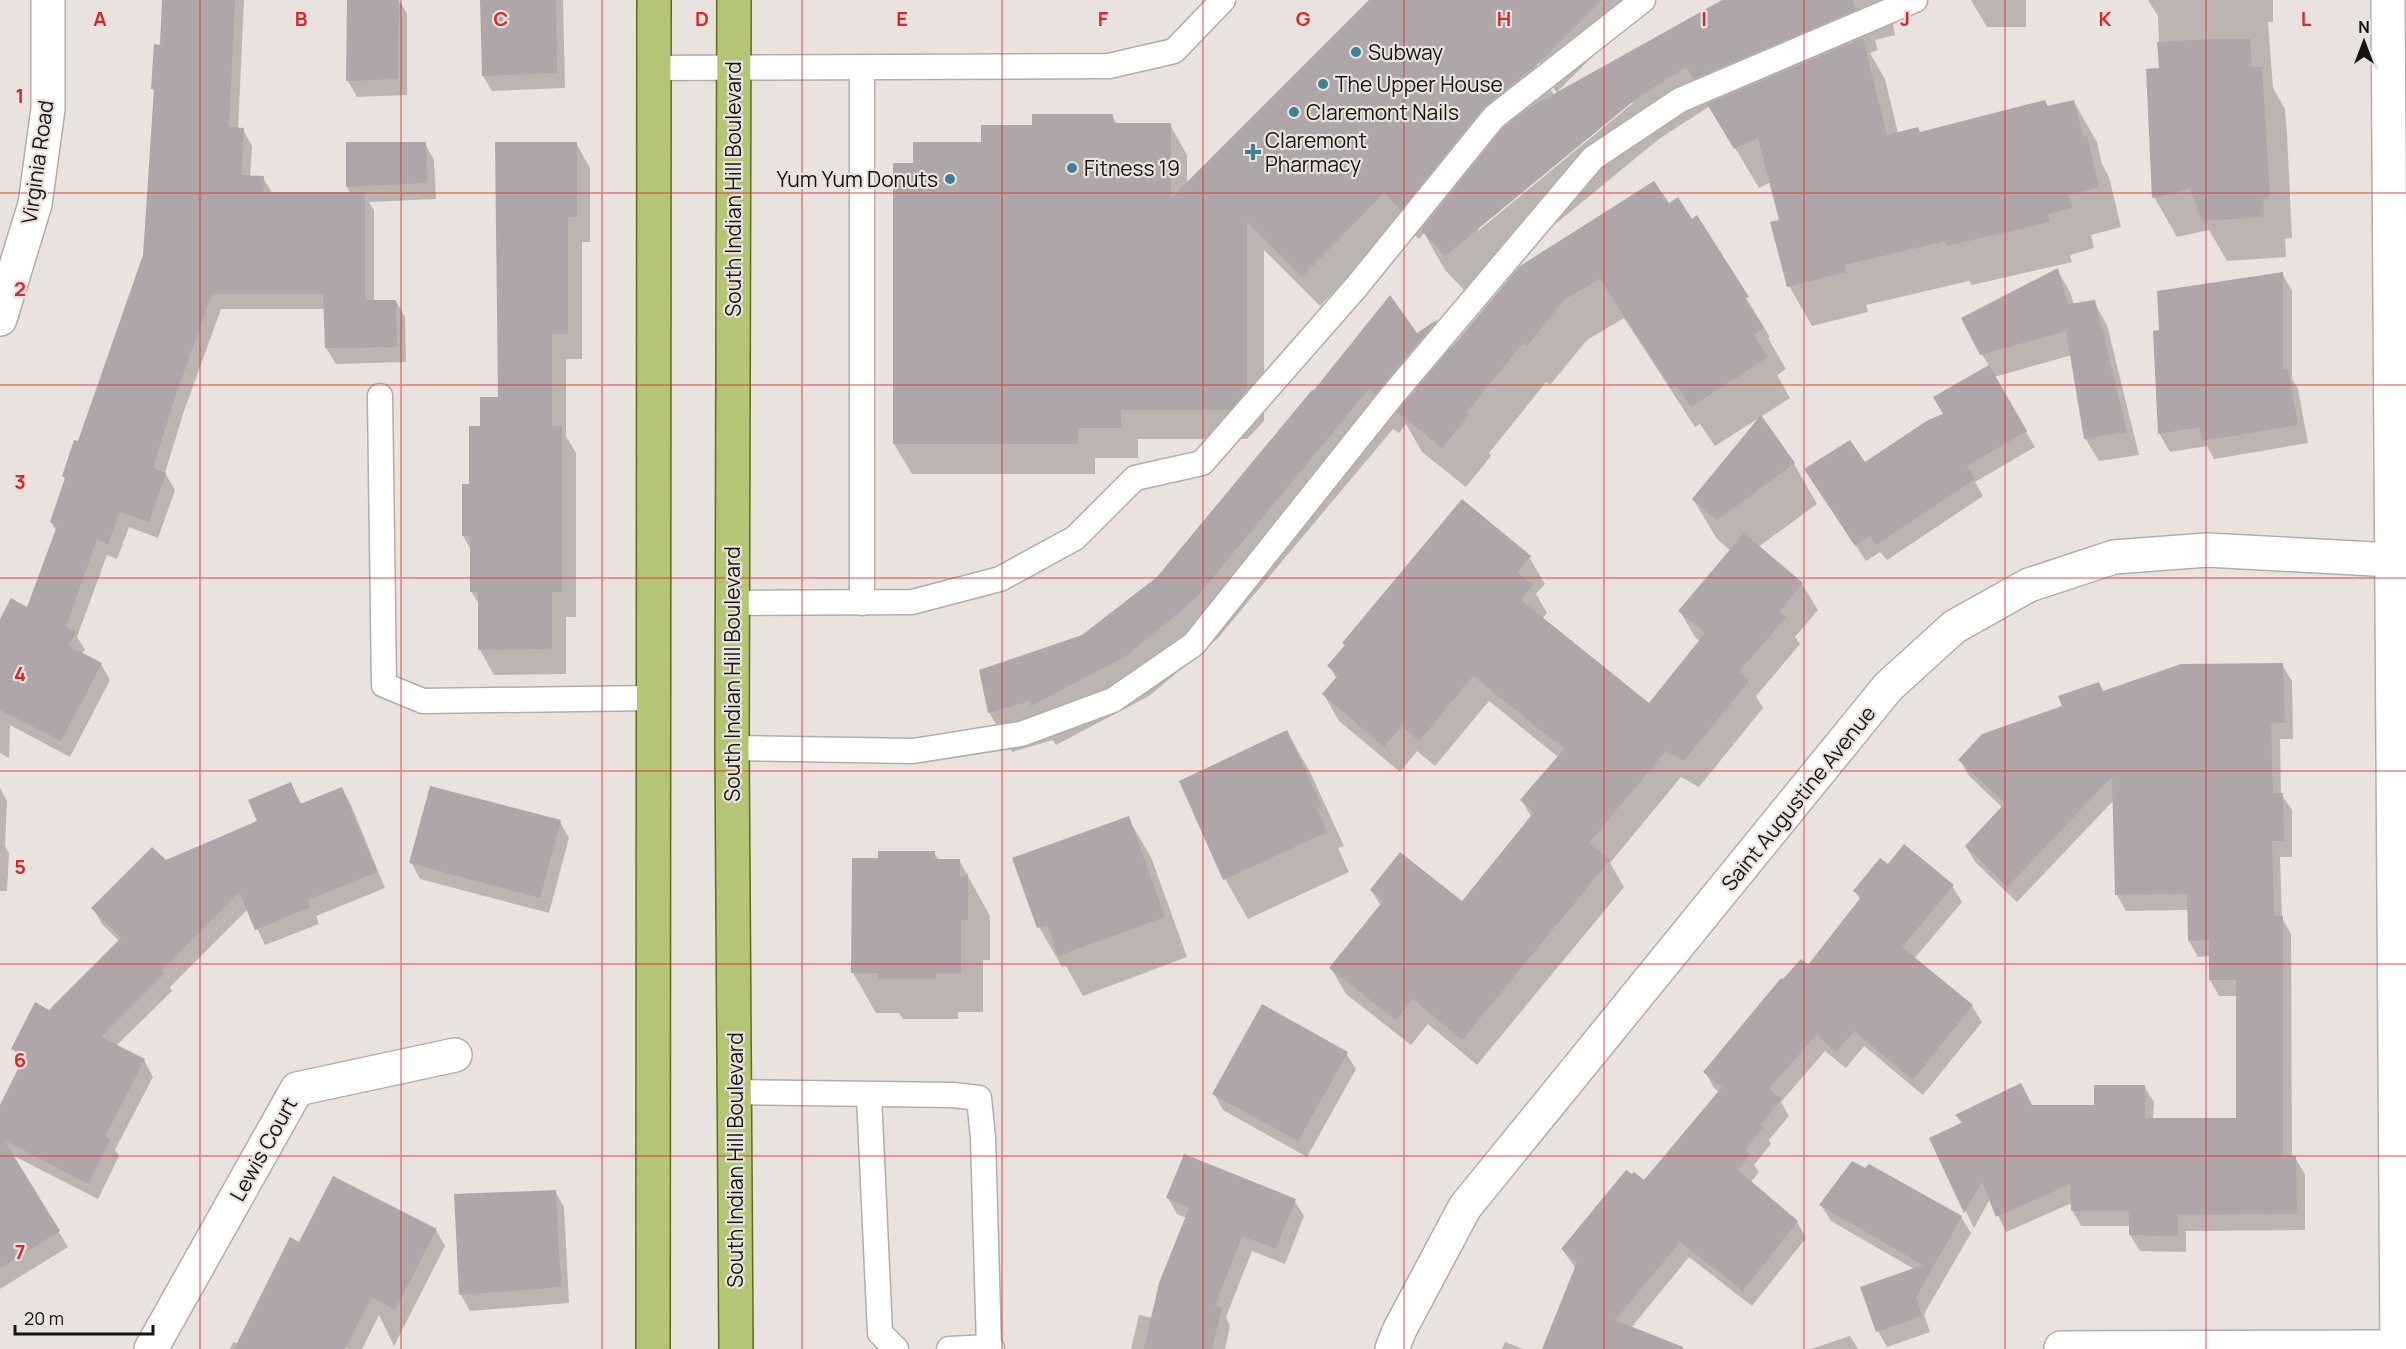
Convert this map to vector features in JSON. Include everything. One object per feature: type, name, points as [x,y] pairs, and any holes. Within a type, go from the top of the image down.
[{"type":"main road","points":[[653,1349],[654,0]]},
{"type":"main road","name":"South Indian Hill Boulevard","points":[[734,0],[732,748],[736,1349]]},
{"type":"street","name":"Virginia Road","points":[[0,319],[35,204],[48,109],[48,0]]},
{"type":"street","points":[[2061,1348],[2397,1348],[2399,682],[2392,560],[2388,0]]},
{"type":"street","name":"Saint Augustine Avenue","points":[[1392,1349],[1400,1329],[1465,1207],[1888,687],[1954,627],[2029,585],[2114,557],[2207,550],[2392,560]]},
{"type":"street","name":"Lewis Court","points":[[151,1349],[297,1089],[455,1055]]},
{"type":"lane","points":[[655,68],[1109,66],[1174,51],[1223,0]]},
{"type":"lane","points":[[733,603],[912,602],[1000,579],[1075,538],[1135,478],[1202,463],[1357,286],[1494,117],[1643,0]]},
{"type":"lane","points":[[732,748],[913,751],[1021,734],[1113,700],[1194,644],[1391,396],[1593,158],[1680,100],[1915,0]]},
{"type":"lane","points":[[862,68],[862,603]]},
{"type":"lane","points":[[381,396],[384,685],[423,701],[654,698]]},
{"type":"lane","points":[[735,1092],[953,1095],[979,1098],[983,1138],[991,1348],[949,1349]]},
{"type":"lane","points":[[869,1095],[880,1334],[896,1349]]},
{"type":"building","points":[[162,0],[235,0],[229,127],[244,128],[241,175],[264,176],[263,192],[365,192],[365,300],[396,300],[397,347],[325,348],[323,294],[212,294],[175,397],[153,468],[166,473],[149,522],[120,512],[108,544],[97,539],[66,627],[76,632],[69,646],[102,663],[61,741],[0,710],[0,619],[11,598],[27,607],[57,526],[50,522],[65,478],[62,476],[74,440],[78,441],[143,255],[154,89],[151,89],[154,44],[160,45]]},
{"type":"building","points":[[347,0],[399,0],[398,79],[346,81]]},
{"type":"building","points":[[480,0],[556,0],[557,73],[482,76]]},
{"type":"building","points":[[1369,0],[1602,0],[1538,64],[1483,108],[1401,210],[1384,193],[1302,277],[1247,222],[1247,390],[1230,410],[1121,410],[1121,428],[1078,428],[1078,444],[893,444],[893,163],[913,163],[913,142],[981,142],[981,125],[1032,125],[1032,114],[1113,114],[1113,123],[1171,123],[1171,198]]},
{"type":"building","points":[[1722,0],[1853,0],[1856,10],[1693,79],[1686,67],[1636,99],[1445,256],[1421,230],[1504,127],[1529,108]]},
{"type":"building","points":[[1863,38],[1887,135],[1918,127],[1920,132],[2045,100],[2047,106],[2074,100],[2083,137],[2087,135],[2099,187],[2069,195],[2072,208],[2048,214],[2050,221],[2045,223],[1947,246],[1946,241],[1844,265],[1846,272],[1787,287],[1770,222],[1779,220],[1758,138],[1734,149],[1707,104]]},
{"type":"building","points":[[2250,39],[2252,67],[2262,67],[2270,198],[2263,199],[2264,217],[2202,221],[2190,189],[2152,198],[2146,69],[2159,68],[2157,42]]},
{"type":"building","points":[[346,142],[426,142],[427,183],[346,187]]},
{"type":"building","points":[[495,142],[577,142],[577,217],[568,217],[568,334],[552,334],[552,426],[562,426],[562,592],[552,592],[552,649],[478,650],[478,592],[470,592],[470,536],[462,536],[462,484],[469,484],[469,426],[480,426],[480,397],[498,397]]},
{"type":"building","points":[[1654,181],[1669,203],[1678,197],[1692,219],[1697,215],[1749,297],[1744,298],[1764,328],[1754,335],[1768,357],[1691,407],[1676,385],[1671,388],[1600,279],[1564,300],[1527,346],[1523,343],[1466,413],[1469,415],[1442,448],[1397,412],[1520,266]]},
{"type":"building","points":[[2058,268],[2068,304],[2095,300],[2127,432],[2084,439],[2066,331],[1980,355],[1961,318]]},
{"type":"building","points":[[2283,272],[2283,370],[2288,369],[2298,425],[2202,441],[2200,427],[2158,434],[2153,331],[2159,330],[2157,291]]},
{"type":"building","points":[[1390,295],[1417,333],[1438,319],[1375,394],[1369,390],[1363,396],[1195,599],[1126,656],[1031,706],[1030,701],[988,713],[979,670],[1082,635],[1157,577],[1314,390]]},
{"type":"building","points":[[1989,365],[2027,431],[1967,466],[1975,479],[1876,545],[1870,536],[1855,546],[1804,469],[1850,440],[1865,462],[1928,420],[1943,414],[1933,397]]},
{"type":"building","points":[[1761,415],[1795,463],[1717,520],[1692,499]]},
{"type":"building","points":[[1462,499],[1531,556],[1517,572],[1533,585],[1521,600],[1649,703],[1705,633],[1678,611],[1744,533],[1803,583],[1779,612],[1786,617],[1739,672],[1749,681],[1684,761],[1666,751],[1589,843],[1610,860],[1462,1040],[1413,999],[1396,1020],[1329,968],[1383,901],[1370,890],[1400,852],[1462,901],[1534,812],[1520,800],[1564,749],[1473,676],[1419,741],[1402,726],[1384,747],[1322,694],[1338,675],[1327,666],[1345,645],[1342,643]]},
{"type":"building","points":[[2283,663],[2285,723],[2271,723],[2273,793],[2283,793],[2284,841],[2272,841],[2274,916],[2283,916],[2283,1156],[2296,1156],[2297,1214],[2178,1215],[2178,1236],[2129,1235],[2129,1211],[2071,1211],[2070,1184],[1996,1217],[1982,1182],[1964,1213],[1929,1138],[1963,1122],[1955,1115],[2021,1083],[2032,1105],[2094,1105],[2094,1085],[2145,1085],[2145,1118],[2236,1118],[2236,980],[2209,980],[2209,940],[2188,941],[2187,894],[2115,895],[2112,777],[2007,887],[1965,846],[2005,803],[1958,760],[1982,734],[2062,706],[2058,696],[2099,682],[2103,691],[2181,664]]},
{"type":"building","points":[[1287,730],[1322,806],[1317,808],[1327,832],[1223,880],[1179,781]]},
{"type":"building","points":[[291,782],[300,804],[342,787],[377,872],[308,900],[311,907],[255,930],[239,892],[161,971],[164,974],[101,1037],[145,1059],[105,1136],[111,1139],[88,1184],[4,1140],[60,1231],[0,1268],[0,1105],[25,1055],[11,1049],[35,1002],[49,1010],[121,938],[91,908],[152,847],[166,860],[257,821],[248,800]]},
{"type":"building","points":[[430,786],[561,820],[540,898],[409,863]]},
{"type":"building","points":[[1129,816],[1165,917],[1058,956],[1047,925],[1037,928],[1012,858]]},
{"type":"building","points":[[1904,844],[1954,885],[1902,947],[1973,1005],[1913,1080],[1854,1031],[1836,1052],[1816,1035],[1769,1089],[1781,1099],[1760,1125],[1763,1127],[1745,1150],[1750,1155],[1738,1170],[1798,1221],[1743,1291],[1680,1242],[1615,1320],[1683,1347],[1683,1349],[1542,1349],[1577,1262],[1561,1249],[1626,1170],[1632,1174],[1634,1172],[1644,1180],[1722,1087],[1703,1072],[1781,978],[1783,979],[1801,959],[1808,965],[1861,897],[1853,891],[1880,858],[1888,864]]},
{"type":"building","points":[[878,851],[935,851],[935,859],[960,859],[960,877],[968,874],[968,920],[961,920],[961,973],[936,973],[936,979],[878,979],[878,973],[851,973],[852,858],[878,858]]},
{"type":"building","points":[[1262,1004],[1348,1052],[1298,1141],[1212,1094]]},
{"type":"building","points":[[1184,1154],[1296,1199],[1276,1249],[1242,1236],[1215,1306],[1222,1308],[1212,1349],[1144,1349],[1159,1283],[1189,1208],[1166,1198]]},
{"type":"building","points":[[1852,1161],[1865,1168],[1869,1164],[1962,1216],[1916,1297],[1922,1316],[1876,1332],[1860,1287],[1923,1265],[1819,1205]]},
{"type":"building","points":[[333,1176],[437,1229],[395,1310],[372,1297],[345,1349],[234,1349],[290,1237],[299,1242]]},
{"type":"building","points":[[556,1190],[561,1287],[459,1295],[454,1194]]},
{"type":"place","name":"Subway","points":[[1356,52]]},
{"type":"place","name":"The Upper House","points":[[1323,84]]},
{"type":"place","name":"Claremont Nails","points":[[1294,112]]},
{"type":"place","name":"Claremont Pharmacy","points":[[1253,152]]},
{"type":"place","name":"Fitness 19","points":[[1072,168]]},
{"type":"place","name":"Yum Yum Donuts","points":[[950,179]]}]
